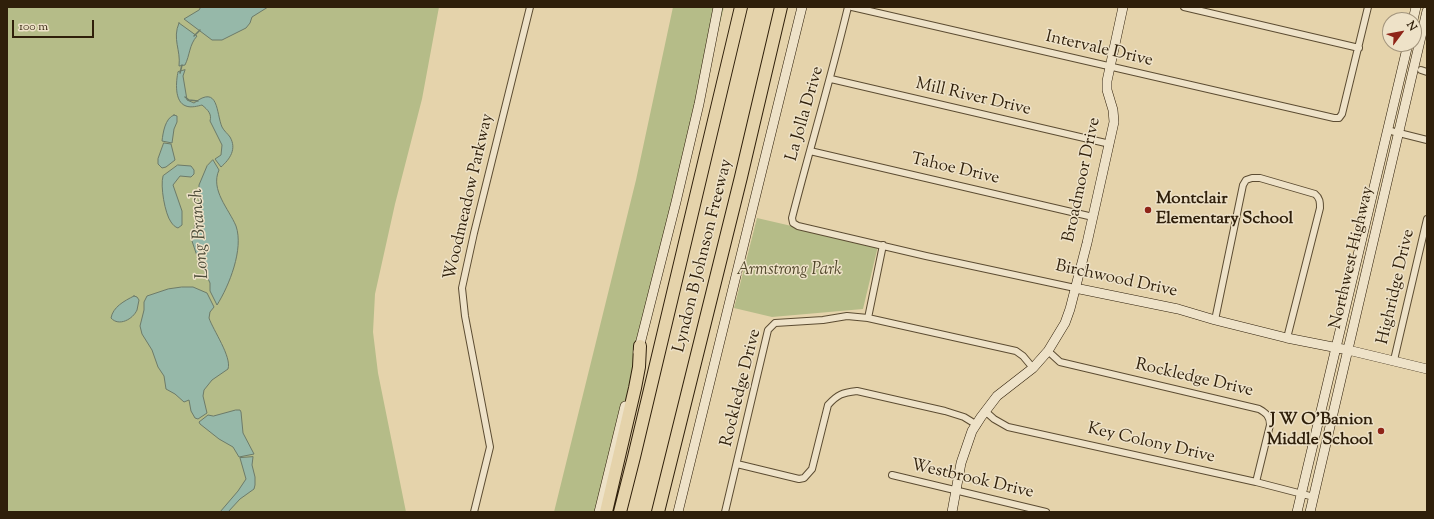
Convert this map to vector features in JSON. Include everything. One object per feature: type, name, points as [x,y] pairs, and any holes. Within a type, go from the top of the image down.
[{"type":"highway","name":"Lyndon B Johnson Freeway","points":[[620,512],[741,7]]},
{"type":"highway","name":"Lyndon B Johnson Freeway","points":[[658,512],[742,177],[781,7]]},
{"type":"highway","points":[[606,512],[634,394],[639,367],[640,346]]},
{"type":"main road","points":[[599,512],[676,202],[697,112],[718,7]]},
{"type":"main road","name":"Lyndon B Johnson Freeway","points":[[678,512],[802,7]]},
{"type":"main road","name":"Broadmoor Drive","points":[[952,512],[964,453],[972,431],[997,396],[1033,368],[1048,351],[1065,323],[1070,309],[1093,217],[1114,122],[1113,110],[1107,90],[1110,66],[1123,7]]},
{"type":"main road","name":"Northwest Highway","points":[[1310,512],[1427,11]]},
{"type":"main road","name":"Northwest Highway","points":[[1297,512],[1406,52]]},
{"type":"main road","name":"Birchwood Drive","points":[[1076,288],[1178,309],[1287,338],[1336,347],[1427,369]]},
{"type":"street","name":"Woodmeadow Parkway","points":[[474,512],[490,447],[465,316],[462,288],[474,233],[530,7]]},
{"type":"street","name":"La Jolla Drive","points":[[798,226],[793,223],[792,218],[848,7]]},
{"type":"street","name":"Intervale Drive","points":[[852,7],[1334,118],[1339,118],[1342,114],[1359,48]]},
{"type":"street","points":[[1184,7],[1359,48],[1368,7]]},
{"type":"street","name":"Mill River Drive","points":[[830,79],[1110,144]]},
{"type":"street","points":[[1387,130],[1427,140]]},
{"type":"street","name":"Tahoe Drive","points":[[810,151],[1093,217]]},
{"type":"street","points":[[1215,320],[1243,185],[1246,180],[1260,178],[1315,194],[1319,196],[1320,200],[1320,208],[1287,338]]},
{"type":"street","name":"Highridge Drive","points":[[1394,360],[1427,219]]},
{"type":"street","name":"Birchwood Drive","points":[[798,226],[926,256],[1076,288]]},
{"type":"street","points":[[868,318],[883,245]]},
{"type":"street","name":"Rockledge Drive","points":[[725,512],[768,330],[775,323],[823,320],[847,316],[868,318],[1016,351],[1023,356],[1033,368]]},
{"type":"street","name":"Rockledge Drive","points":[[1048,351],[1060,362],[1252,407],[1265,412],[1269,417],[1270,425],[1256,482]]},
{"type":"street","points":[[737,464],[799,479],[804,478],[812,468],[828,405],[835,397],[843,393],[857,391],[945,411],[964,417],[977,425]]},
{"type":"street","name":"Key Colony Drive","points":[[985,411],[994,419],[1008,426],[1256,482],[1301,495],[1314,497]]},
{"type":"street","name":"Westbrook Drive","points":[[892,475],[1046,512]]},
{"type":"green space","points":[[7,7],[439,7],[422,99],[395,204],[375,294],[373,332],[378,373],[406,512],[7,512]]},
{"type":"green space","points":[[673,7],[724,7],[600,512],[554,512],[636,180]]},
{"type":"green space","name":"Armstrong Park","points":[[757,218],[878,246],[863,309],[772,317],[734,308]]},
{"type":"water","points":[[201,7],[268,7],[252,17],[246,28],[222,40],[212,40],[184,19],[199,10]]},
{"type":"water","points":[[179,23],[197,36],[192,43],[185,65],[179,66],[176,34]]},
{"type":"water","points":[[185,70],[183,76],[187,100],[194,103],[202,98],[208,97],[212,99],[217,108],[222,127],[232,141],[232,154],[221,167],[215,159],[221,155],[222,145],[210,121],[209,112],[202,105],[188,107],[182,104],[179,100],[176,86],[178,72]]},
{"type":"water","points":[[174,115],[177,116],[177,122],[174,129],[172,143],[162,141],[168,119]]},
{"type":"water","points":[[164,143],[171,144],[175,160],[166,167],[162,168],[158,164],[158,159]]},
{"type":"water","points":[[213,160],[219,170],[217,185],[219,192],[236,226],[238,235],[237,256],[234,267],[222,297],[217,305],[210,291],[210,283],[192,241],[192,234],[199,214],[199,185],[207,166]]},
{"type":"water","points":[[178,165],[191,166],[194,170],[194,174],[191,177],[180,176],[173,185],[182,211],[182,225],[178,228],[172,223],[167,213],[162,181],[163,176]]},
{"type":"water","points":[[193,287],[207,293],[214,307],[210,312],[209,318],[225,351],[228,364],[228,369],[212,380],[204,390],[203,396],[207,413],[198,419],[195,418],[191,411],[189,400],[184,402],[175,394],[166,389],[164,376],[158,367],[152,350],[142,334],[140,326],[144,310],[144,302],[147,296],[168,289]]},
{"type":"water","points":[[134,296],[139,300],[135,313],[126,321],[114,321],[111,318],[114,311],[123,302]]},
{"type":"water","points":[[240,410],[241,412],[243,433],[254,454],[239,457],[233,447],[219,439],[199,422],[208,415],[213,416]]},
{"type":"water","points":[[253,457],[252,465],[255,477],[254,489],[240,499],[228,512],[220,512],[246,479],[240,458]]},
{"type":"waterway","name":"Long Branch","points":[[194,36],[200,30]]},
{"type":"waterway","name":"Long Branch","points":[[180,73],[182,65]]},
{"type":"waterway","name":"Long Branch","points":[[185,97],[189,100],[198,101]]},
{"type":"place","name":"Montclair Elementary School","points":[[1148,210]]},
{"type":"place","name":"J W O'Banion Middle School","points":[[1381,431]]}]
